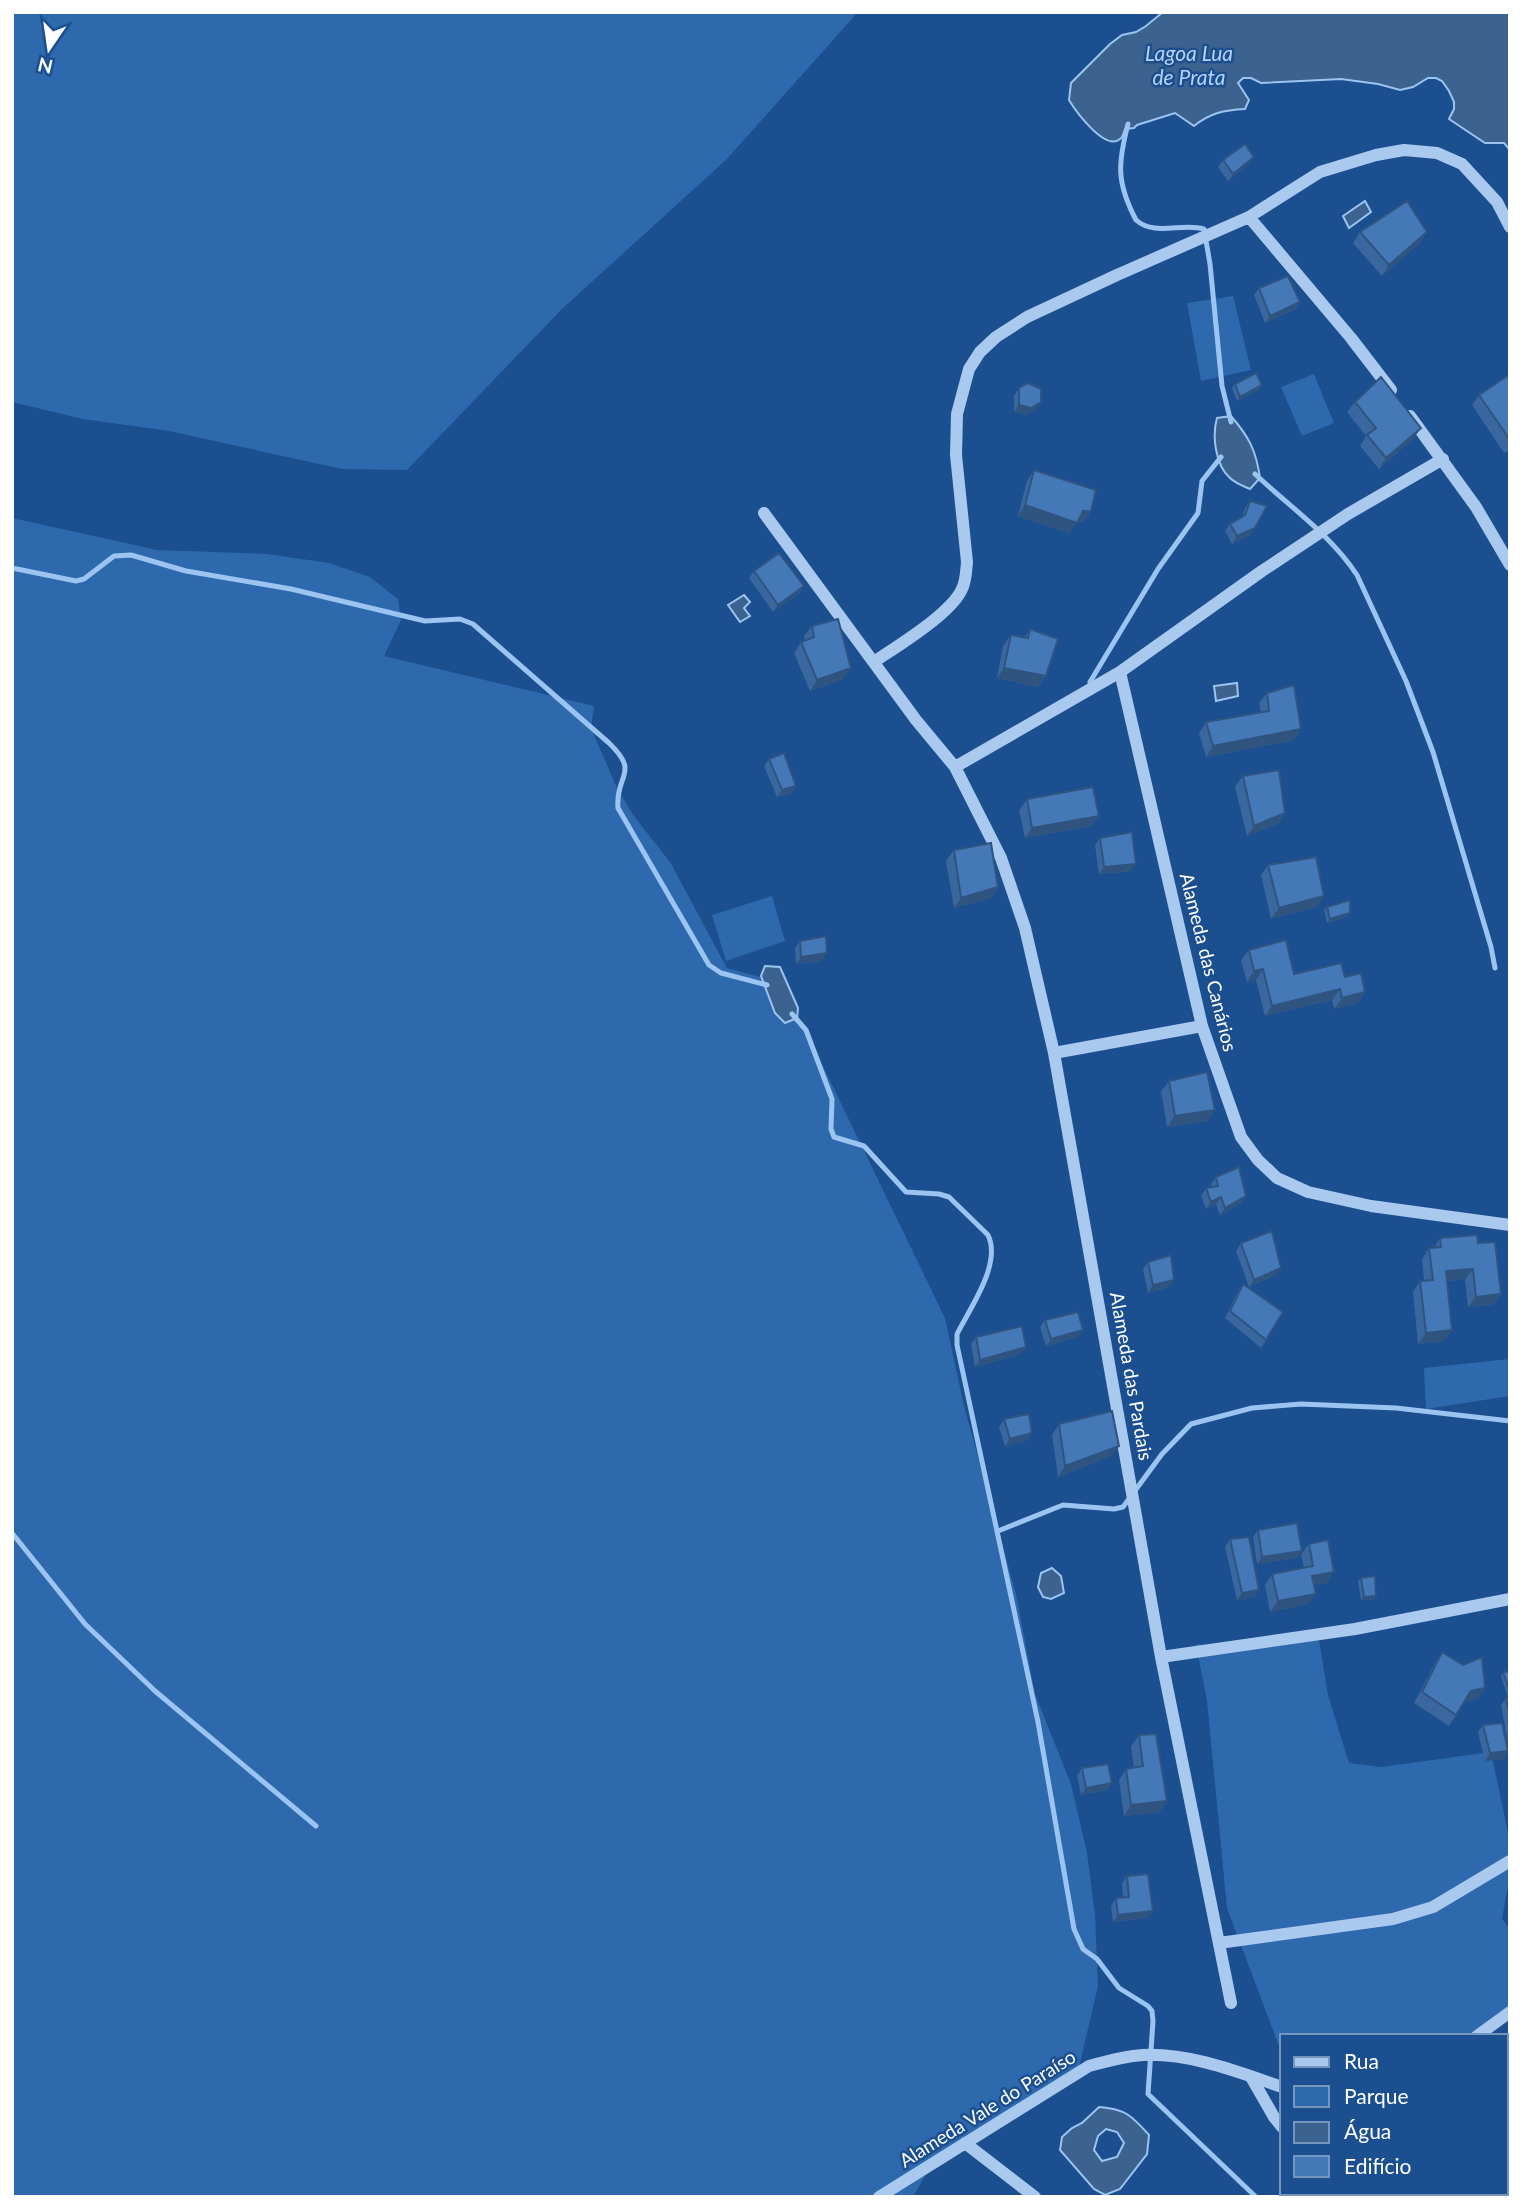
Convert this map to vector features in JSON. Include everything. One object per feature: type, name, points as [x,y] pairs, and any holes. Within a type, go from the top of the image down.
[{"type":"street","points":[[874,662],[929,624],[954,602],[966,578],[967,562],[956,455],[957,414],[969,369],[980,352],[996,337],[1027,317],[1249,217],[1320,172],[1376,155],[1404,150],[1437,153],[1462,164],[1497,202],[1510,227]]},
{"type":"street","points":[[1249,217],[1351,338],[1443,458],[1510,565]]},
{"type":"street","points":[[955,767],[1120,672],[1262,571],[1348,514],[1443,458]]},
{"type":"street","name":"Alameda das Pardais","points":[[764,513],[916,720],[955,767],[1001,858],[1025,928],[1054,1053],[1161,1657],[1231,2003]]},
{"type":"street","name":"Alameda das Canários","points":[[1120,672],[1202,1026],[1241,1137],[1258,1160],[1277,1178],[1308,1192],[1371,1206],[1510,1226]]},
{"type":"street","points":[[1054,1053],[1202,1026]]},
{"type":"street","points":[[1161,1657],[1355,1629],[1510,1599]]},
{"type":"street","points":[[1219,1943],[1393,1919],[1433,1907],[1510,1861]]},
{"type":"street","points":[[1480,2034],[1510,2012]]},
{"type":"street","name":"Alameda Vale do Paraíso","points":[[879,2197],[1089,2066],[1144,2055],[1182,2057],[1280,2086]]},
{"type":"street","points":[[1251,2077],[1280,2124]]},
{"type":"street","points":[[965,2143],[1035,2197]]},
{"type":"green space","points":[[12,12],[858,12],[726,160],[563,308],[407,470],[342,469],[169,431],[83,419],[12,402]]},
{"type":"green space","points":[[1233,296],[1251,370],[1201,381],[1187,303]]},
{"type":"green space","points":[[1314,374],[1334,423],[1302,436],[1281,387]]},
{"type":"green space","points":[[12,518],[157,550],[267,554],[329,563],[370,577],[398,599],[401,620],[384,656],[594,706],[591,728],[616,786],[633,815],[670,862],[727,968],[771,980],[789,996],[945,1318],[964,1406],[1016,1594],[1035,1694],[1071,1784],[1087,1853],[1095,1915],[1098,1986],[1079,2067],[926,2174],[913,2197],[12,2197]]},
{"type":"green space","points":[[772,896],[785,941],[726,961],[712,915]]},
{"type":"green space","points":[[1510,1359],[1510,1396],[1426,1409],[1424,1368]]},
{"type":"green space","points":[[1319,1640],[1328,1695],[1349,1763],[1381,1767],[1491,1752],[1510,1842],[1510,1875],[1502,1919],[1510,1929],[1510,2016],[1484,2034],[1280,2034],[1280,2049],[1227,1908],[1207,1701],[1196,1644],[1246,1649]]},
{"type":"water","name":"Lagoa Lua de Prata","points":[[1163,12],[1510,12],[1510,150],[1504,143],[1485,143],[1449,119],[1454,102],[1442,81],[1436,78],[1428,78],[1413,87],[1400,90],[1341,79],[1261,83],[1251,78],[1243,78],[1238,83],[1249,100],[1245,109],[1218,113],[1194,126],[1175,113],[1125,129],[1121,138],[1107,140],[1091,128],[1069,100],[1071,83],[1110,44],[1122,35],[1136,32],[1146,26]]},
{"type":"water","points":[[1365,201],[1371,212],[1349,228],[1343,216]]},
{"type":"water","points":[[1231,416],[1247,437],[1256,459],[1260,478],[1250,489],[1230,478],[1218,458],[1215,441],[1217,418]]},
{"type":"water","points":[[744,595],[750,602],[744,608],[750,616],[740,622],[728,605]]},
{"type":"water","points":[[1237,683],[1238,696],[1216,701],[1214,686]]},
{"type":"water","points":[[765,966],[780,967],[798,1008],[797,1018],[785,1023],[775,1013],[761,976]]},
{"type":"water","points":[[1052,1568],[1061,1576],[1064,1593],[1051,1599],[1043,1597],[1038,1587],[1041,1573]]},
{"type":"water","points":[[1099,2107],[1108,2108],[1128,2115],[1149,2135],[1147,2154],[1120,2189],[1105,2195],[1094,2189],[1060,2150],[1062,2137]],"holes":[[[1106,2129],[1117,2132],[1124,2143],[1117,2157],[1102,2161],[1094,2150],[1098,2136]]]},
{"type":"building","points":[[1245,144],[1254,157],[1233,174],[1223,160]]},
{"type":"building","points":[[1407,201],[1427,232],[1389,265],[1360,232]]},
{"type":"building","points":[[1288,276],[1300,302],[1270,316],[1259,288]]},
{"type":"building","points":[[1256,373],[1262,385],[1240,397],[1235,384]]},
{"type":"building","points":[[1507,376],[1510,380],[1510,440],[1479,395]]},
{"type":"building","points":[[1381,377],[1421,428],[1386,458],[1367,435],[1376,428],[1355,402]]},
{"type":"building","points":[[1028,383],[1041,389],[1041,402],[1031,408],[1019,405],[1019,388]]},
{"type":"building","points":[[1034,470],[1096,490],[1091,511],[1083,511],[1077,523],[1025,505]]},
{"type":"building","points":[[1250,501],[1267,506],[1255,528],[1237,536],[1230,524],[1245,515]]},
{"type":"building","points":[[779,553],[804,586],[778,605],[754,571]]},
{"type":"building","points":[[838,619],[851,668],[817,680],[801,642],[814,637],[812,626]]},
{"type":"building","points":[[1030,629],[1058,639],[1046,676],[1004,668],[1011,635],[1028,638]]},
{"type":"building","points":[[1294,685],[1301,729],[1213,746],[1206,722],[1269,711],[1267,693]]},
{"type":"building","points":[[784,753],[796,786],[782,790],[769,759]]},
{"type":"building","points":[[1279,770],[1285,813],[1254,826],[1243,776]]},
{"type":"building","points":[[1093,787],[1099,816],[1032,828],[1027,799]]},
{"type":"building","points":[[1132,832],[1136,864],[1104,867],[1100,838]]},
{"type":"building","points":[[991,843],[998,887],[961,898],[954,850]]},
{"type":"building","points":[[1316,857],[1324,896],[1279,908],[1268,865]]},
{"type":"building","points":[[1350,900],[1350,913],[1330,919],[1327,907]]},
{"type":"building","points":[[826,936],[827,953],[801,957],[800,941]]},
{"type":"building","points":[[1286,940],[1294,974],[1341,963],[1345,977],[1361,973],[1365,992],[1342,998],[1340,989],[1272,1006],[1263,969],[1254,971],[1249,950]]},
{"type":"building","points":[[1207,1072],[1215,1110],[1175,1116],[1169,1081]]},
{"type":"building","points":[[1239,1167],[1246,1196],[1225,1208],[1221,1197],[1211,1202],[1206,1188],[1218,1186],[1216,1177]]},
{"type":"building","points":[[1272,1231],[1281,1268],[1254,1280],[1241,1243]]},
{"type":"building","points":[[1477,1235],[1478,1243],[1495,1242],[1501,1294],[1476,1297],[1473,1269],[1446,1271],[1452,1330],[1426,1333],[1420,1281],[1433,1280],[1429,1248],[1441,1247],[1440,1238]]},
{"type":"building","points":[[1171,1255],[1174,1280],[1153,1285],[1148,1262]]},
{"type":"building","points":[[1243,1284],[1283,1312],[1266,1340],[1230,1311]]},
{"type":"building","points":[[1078,1312],[1083,1330],[1051,1339],[1045,1320]]},
{"type":"building","points":[[1022,1326],[1026,1347],[980,1360],[976,1337]]},
{"type":"building","points":[[1112,1411],[1119,1446],[1065,1466],[1059,1424]]},
{"type":"building","points":[[1029,1414],[1032,1433],[1010,1439],[1004,1419]]},
{"type":"building","points":[[1297,1523],[1302,1551],[1262,1557],[1258,1530]]},
{"type":"building","points":[[1249,1537],[1259,1590],[1242,1593],[1230,1539]]},
{"type":"building","points":[[1328,1540],[1334,1572],[1312,1576],[1316,1594],[1278,1601],[1272,1574],[1313,1566],[1309,1544]]},
{"type":"building","points":[[1375,1576],[1376,1596],[1364,1597],[1361,1578]]},
{"type":"building","points":[[1442,1652],[1463,1665],[1482,1657],[1485,1688],[1471,1691],[1456,1715],[1422,1692]]},
{"type":"building","points":[[1510,1671],[1510,1692],[1503,1672]]},
{"type":"building","points":[[1510,1697],[1510,1718],[1506,1698]]},
{"type":"building","points":[[1502,1723],[1508,1751],[1490,1753],[1483,1725]]},
{"type":"building","points":[[1156,1734],[1167,1801],[1131,1805],[1126,1769],[1143,1766],[1139,1735]]},
{"type":"building","points":[[1108,1764],[1112,1783],[1086,1788],[1082,1768]]},
{"type":"building","points":[[1148,1874],[1153,1911],[1118,1915],[1116,1898],[1129,1897],[1127,1876]]},
{"type":"building","points":[[1422,2195],[1464,2195],[1464,2197]]},
{"type":"waterway","points":[[1128,124],[1122,150],[1121,172],[1125,194],[1136,220],[1152,228],[1204,229],[1222,386],[1231,422]]},
{"type":"waterway","points":[[1090,682],[1158,569],[1198,513],[1202,481],[1221,457]]},
{"type":"waterway","points":[[1255,474],[1323,534],[1357,575],[1406,681],[1433,752],[1495,968]]},
{"type":"waterway","points":[[12,568],[76,581],[84,579],[114,556],[131,555],[186,571],[291,589],[425,621],[460,619],[473,624],[618,753],[625,768],[618,808],[709,965],[721,973],[767,985]]},
{"type":"waterway","points":[[792,1014],[806,1030],[832,1099],[831,1129],[834,1137],[864,1146],[906,1192],[949,1197],[988,1235],[991,1247],[988,1272],[957,1334],[957,1345],[1038,1722],[1074,1929],[1083,1949],[1097,1959],[1119,1988],[1152,2011],[1148,2094],[1256,2197]]},
{"type":"waterway","points":[[998,1531],[1063,1505],[1114,1509],[1123,1507],[1162,1454],[1191,1424],[1252,1408],[1301,1404],[1396,1408],[1510,1421]]},
{"type":"waterway","points":[[12,1533],[85,1624],[155,1691],[316,1826]]}]
